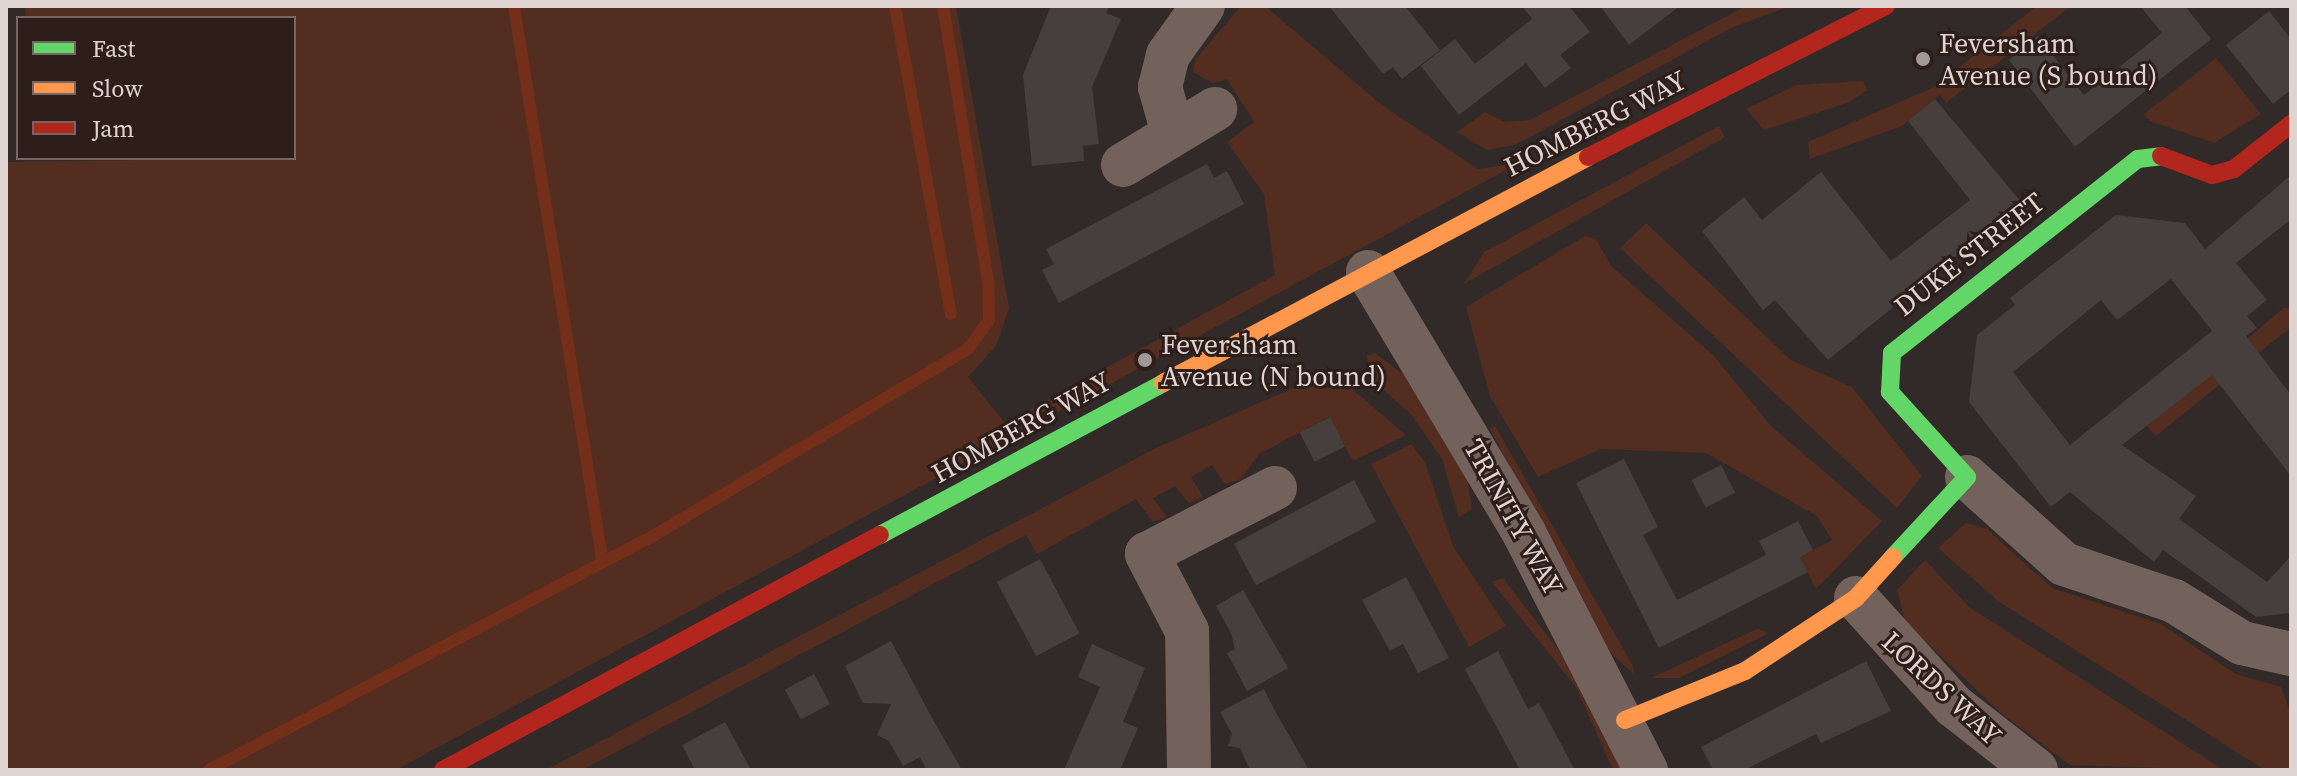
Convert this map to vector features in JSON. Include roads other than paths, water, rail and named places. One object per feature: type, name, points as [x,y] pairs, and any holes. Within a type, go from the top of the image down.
[{"type":"main road","name":"HOMBERG WAY","points":[[443,770],[1368,272],[1886,6]]},
{"type":"main road","name":"DUKE STREET","points":[[1967,477],[1890,392],[1892,353],[2138,159],[2153,153],[2212,175],[2234,169],[2291,124]]},
{"type":"main road","points":[[1625,720],[1745,671],[1856,598],[1967,477]]},
{"type":"street","points":[[1173,133],[1160,87],[1168,55],[1203,6]]},
{"type":"street","points":[[1123,165],[1215,109]]},
{"type":"street","name":"TRINITY WAY","points":[[1368,272],[1411,335],[1625,720],[1646,770]]},
{"type":"street","points":[[1967,477],[2064,564],[2174,601],[2256,649],[2291,654]]},
{"type":"street","points":[[1189,770],[1187,631],[1137,538],[1275,488]]},
{"type":"street","name":"LORDS WAY","points":[[1856,598],[1954,706],[2036,770]]},
{"type":"waterway","points":[[514,6],[602,558]]},
{"type":"waterway","points":[[895,6],[951,314]]},
{"type":"waterway","points":[[209,770],[648,539],[968,349],[989,320],[988,281],[943,6]]},
{"type":"place","name":"Feversham Avenue (S bound)","points":[[1923,59]]},
{"type":"place","name":"Feversham Avenue (N bound)","points":[[1145,360]]}]
